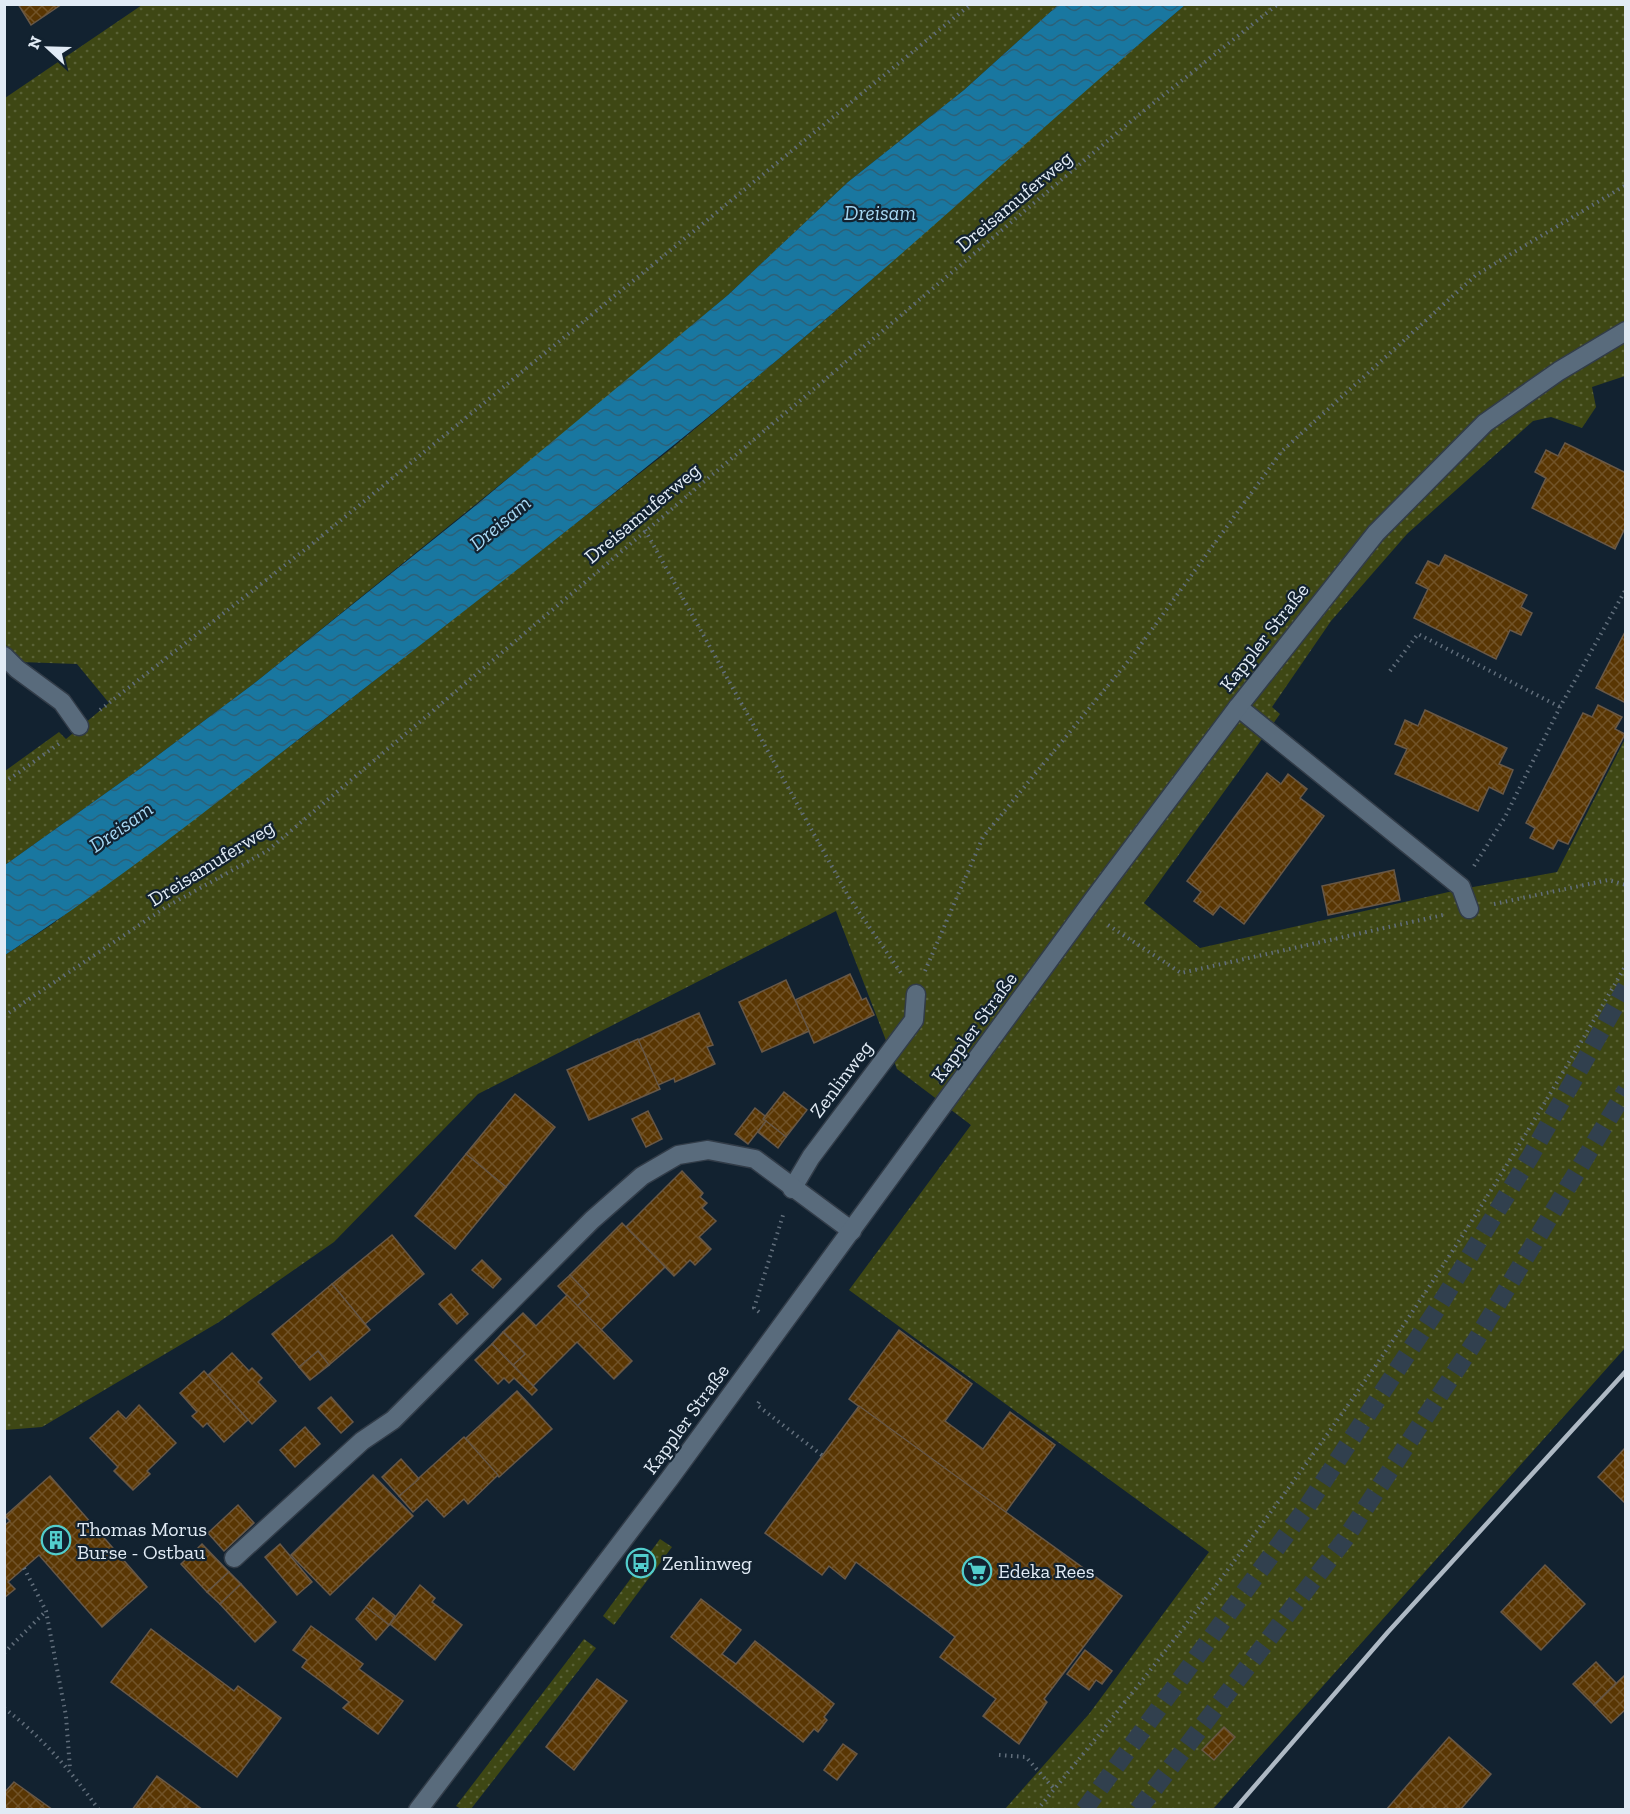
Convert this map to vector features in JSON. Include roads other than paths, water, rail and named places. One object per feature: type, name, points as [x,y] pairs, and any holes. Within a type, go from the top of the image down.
[{"type":"street","name":"Kappler Straße","points":[[418,1809],[670,1478],[1093,900],[1238,707],[1376,533],[1485,423],[1559,371],[1626,331]]},
{"type":"street","points":[[4,656],[17,669],[62,702],[79,726]]},
{"type":"street","points":[[1238,707],[1461,887],[1469,909]]},
{"type":"street","name":"Zenlinweg","points":[[792,1189],[811,1157],[914,1020],[916,994]]},
{"type":"street","points":[[234,1558],[362,1441],[393,1420],[592,1220],[642,1176],[678,1155],[708,1150],[755,1159],[792,1189],[852,1231]]},
{"type":"water","name":"Dreisam","points":[[1058,5],[1185,5],[841,306],[659,457],[179,832],[93,895],[5,955],[5,865],[252,685],[469,511],[728,295],[848,182],[964,90]]},
{"type":"tunnel","points":[[1084,1810],[1306,1508],[1439,1306],[1530,1157],[1626,987]]},
{"type":"tunnel","points":[[1138,1810],[1345,1539],[1476,1340],[1626,1090]]},
{"type":"railway","points":[[1234,1810],[1388,1632],[1626,1371]]},
{"type":"place","name":"Thomas Morus Burse - Ostbau","points":[[56,1540]]},
{"type":"place","name":"Zenlinweg","points":[[641,1563]]},
{"type":"place","name":"Edeka Rees","points":[[977,1571]]}]
